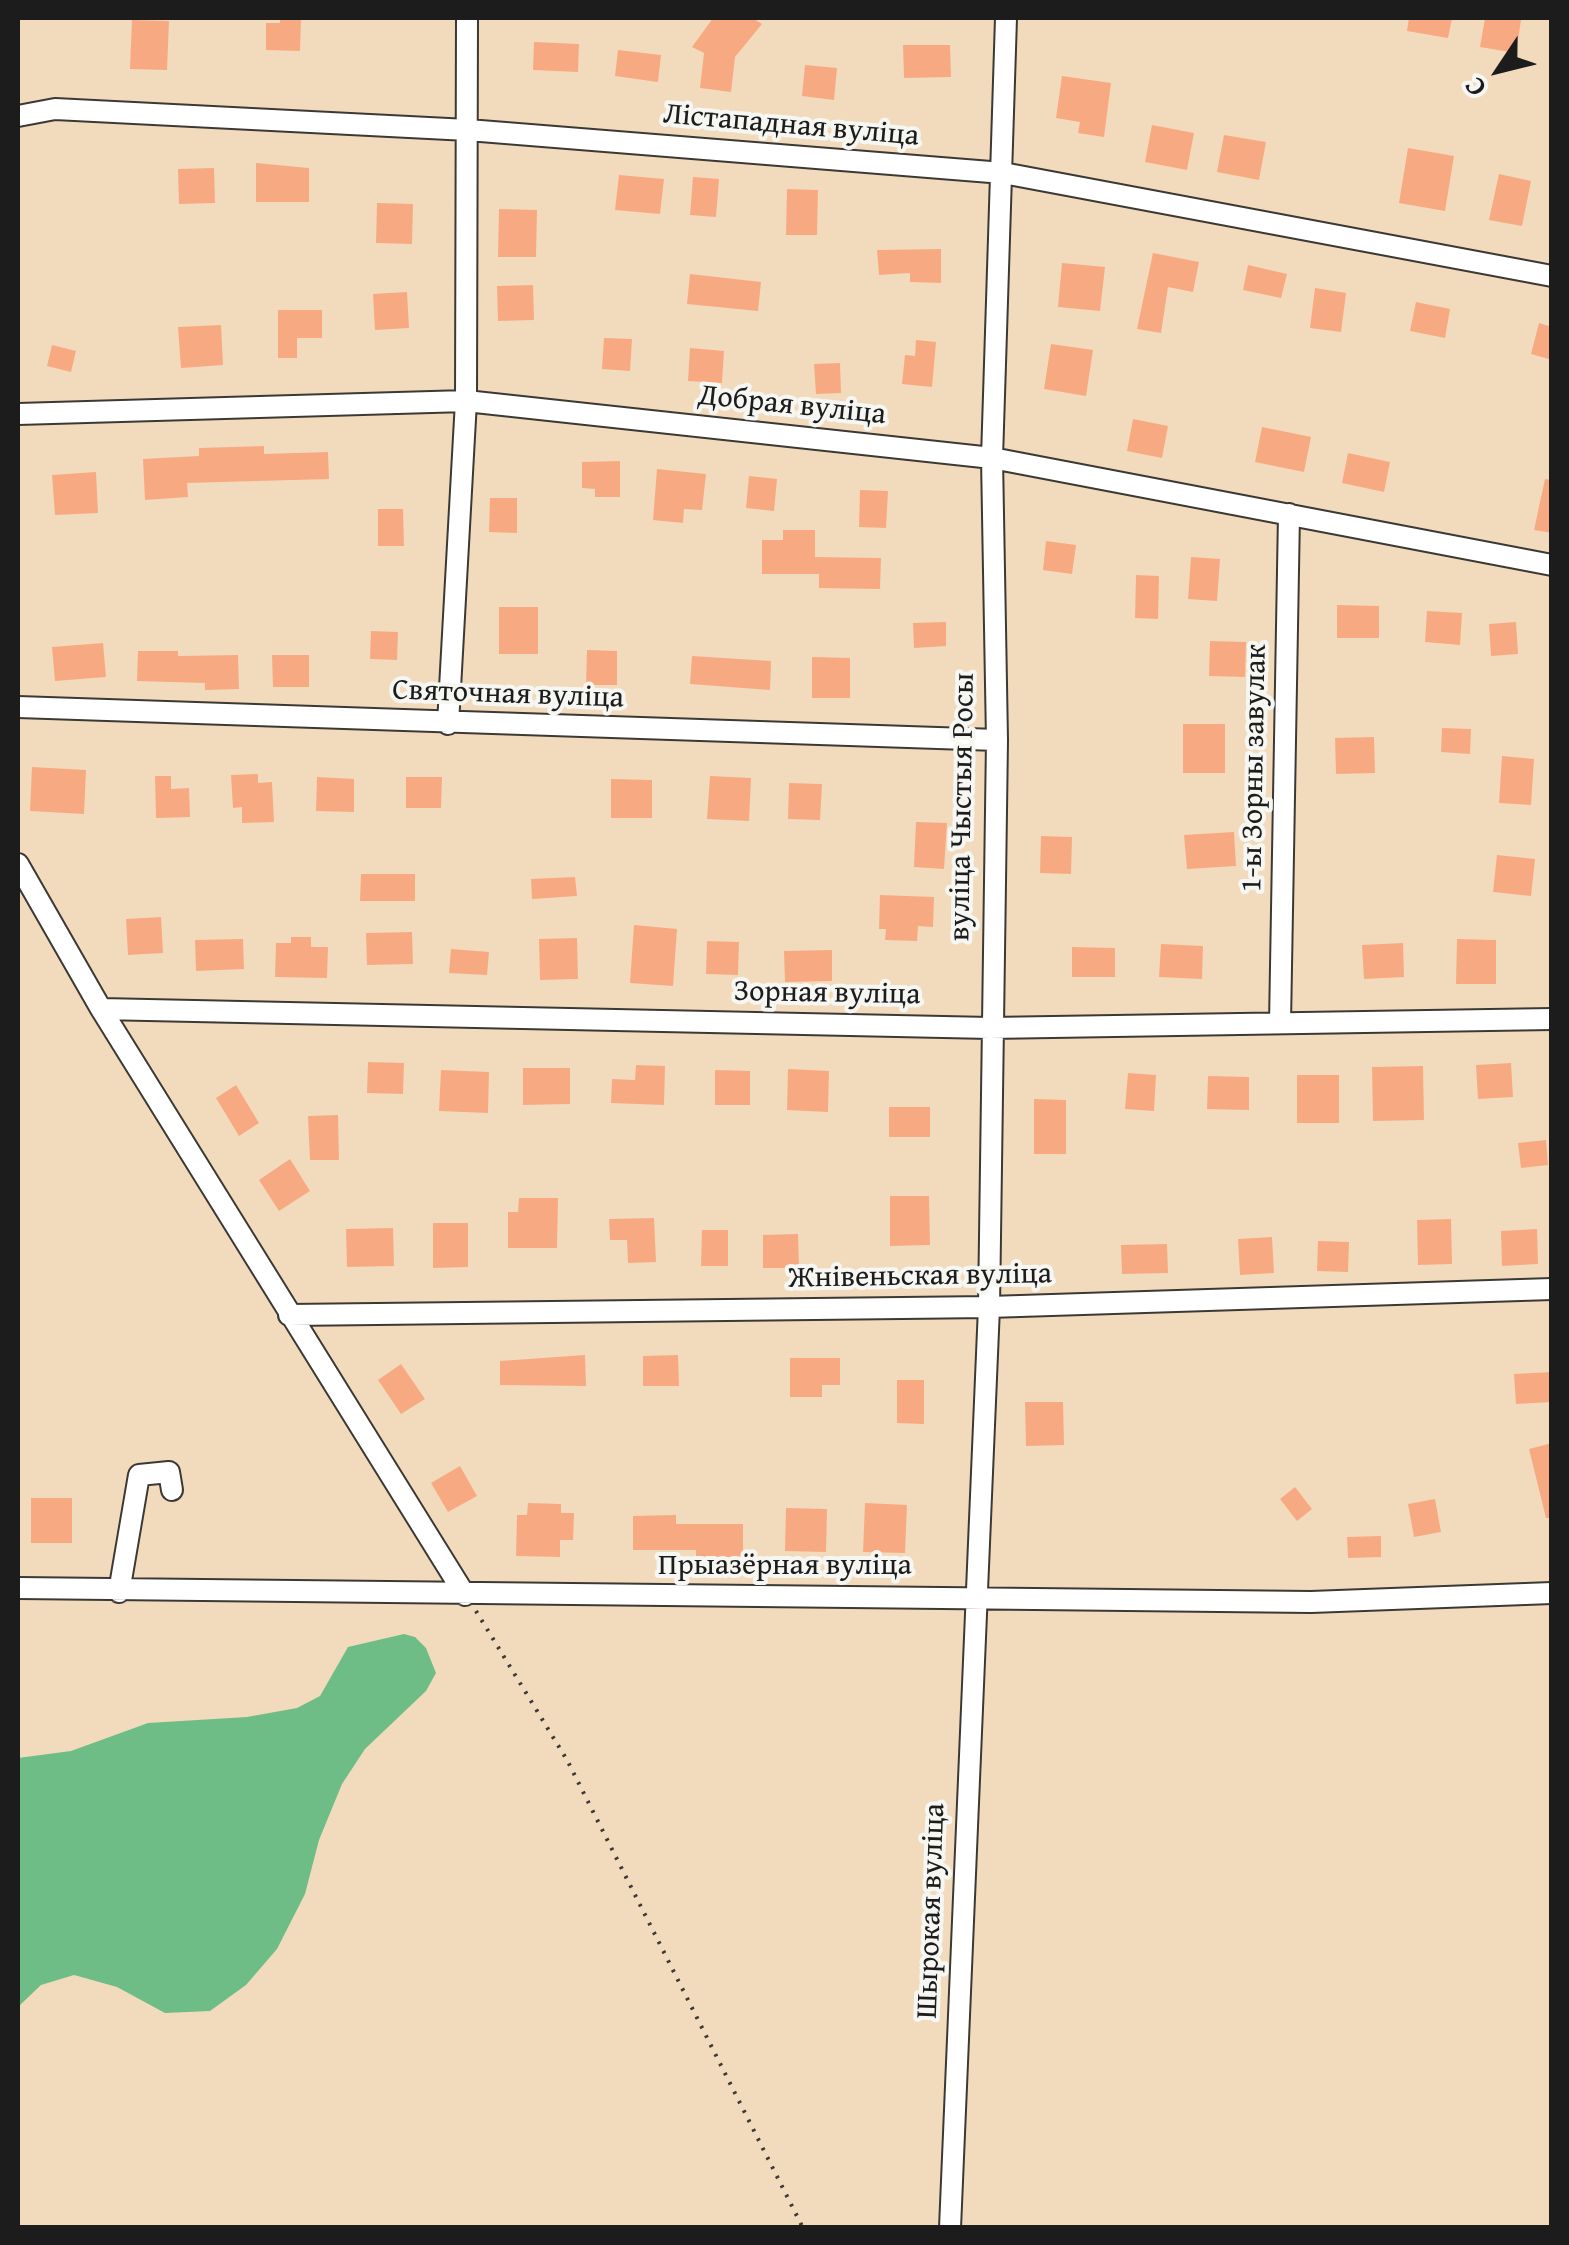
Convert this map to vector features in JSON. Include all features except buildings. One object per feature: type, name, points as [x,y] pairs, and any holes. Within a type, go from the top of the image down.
[{"type":"street","points":[[448,724],[466,401],[467,18]]},
{"type":"street","name":"вуліца Чыстыя Росы","points":[[974,1598],[989,1308],[996,740],[992,458],[1006,18]]},
{"type":"street","name":"Лістападная вуліца","points":[[18,116],[55,109],[468,130],[1003,173],[1552,276]]},
{"type":"street","name":"Добрая вуліца","points":[[18,414],[466,401],[992,458],[1552,565]]},
{"type":"street","name":"1-ы Зорны завулак","points":[[1280,1023],[1289,514]]},
{"type":"street","name":"Святочная вуліца","points":[[18,707],[996,740]]},
{"type":"street","points":[[18,864],[101,1008],[466,1594]]},
{"type":"street","name":"Зорная вуліца","points":[[101,1008],[990,1028],[1552,1019]]},
{"type":"street","name":"Жнівеньская вуліца","points":[[289,1314],[989,1308],[1552,1289]]},
{"type":"street","points":[[118,1592],[139,1475],[169,1472],[172,1490]]},
{"type":"street","name":"Прыазёрная вуліца","points":[[18,1588],[1310,1602],[1552,1592]]},
{"type":"street","name":"Шырокая вуліца","points":[[950,2228],[974,1598]]},
{"type":"path","points":[[466,1594],[566,1760],[803,2228]]},
{"type":"green space","points":[[404,1634],[415,1637],[426,1648],[436,1673],[426,1691],[365,1749],[342,1784],[319,1840],[305,1894],[277,1949],[246,1985],[210,2011],[165,2013],[117,1987],[74,1975],[41,1985],[18,2007],[18,1758],[71,1751],[148,1723],[247,1717],[297,1708],[320,1696],[348,1647]]}]
